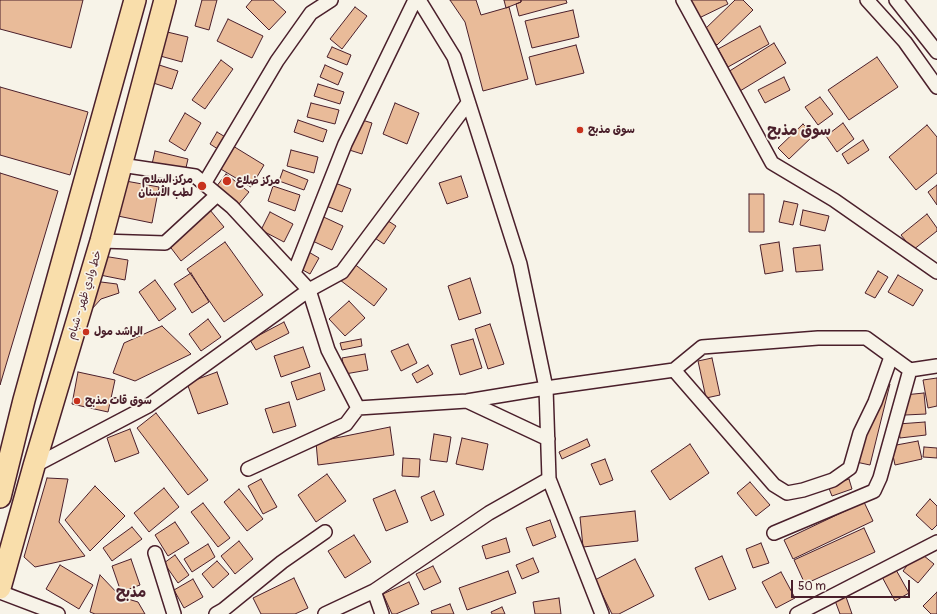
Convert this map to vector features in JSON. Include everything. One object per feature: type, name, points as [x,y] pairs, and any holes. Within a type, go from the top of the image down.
[{"type":"main road","points":[[0,497],[24,400],[135,0]]},
{"type":"main road","name":"خط وادي ظهر - شبام","points":[[0,588],[34,466],[101,241],[165,0]]},
{"type":"street","points":[[204,184],[277,61],[311,13],[331,0]]},
{"type":"street","points":[[294,273],[345,144],[415,0]]},
{"type":"street","points":[[420,0],[454,57],[520,264],[546,388],[549,479],[602,614]]},
{"type":"street","points":[[683,0],[772,163],[834,200],[937,272]]},
{"type":"street","points":[[867,0],[905,42],[937,87]]},
{"type":"street","points":[[896,0],[937,52]]},
{"type":"street","points":[[34,466],[148,406],[310,290],[342,272],[468,103]]},
{"type":"street","points":[[121,165],[195,176],[232,207],[310,290],[328,350],[358,408]]},
{"type":"street","points":[[101,241],[165,243],[217,194]]},
{"type":"street","points":[[248,469],[346,424],[358,408],[467,401],[674,370],[702,347],[818,338],[866,338],[910,370],[937,366]]},
{"type":"street","points":[[674,370],[774,485],[787,493],[803,490],[833,480],[850,468],[860,433],[875,402],[891,357]]},
{"type":"street","points":[[774,533],[874,491],[880,478],[910,370]]},
{"type":"street","points":[[467,401],[548,439]]},
{"type":"street","points":[[325,614],[374,591],[489,512],[549,479]]},
{"type":"street","points":[[216,614],[282,562],[324,532]]},
{"type":"street","points":[[797,614],[937,542]]},
{"type":"street","points":[[155,553],[174,614]]},
{"type":"street","points":[[374,591],[382,614]]},
{"type":"street","points":[[0,592],[58,614]]},
{"type":"building","points":[[0,0],[83,0],[71,48],[0,29]]},
{"type":"building","points":[[202,0],[217,0],[209,30],[195,26]]},
{"type":"building","points":[[252,0],[273,0],[286,12],[269,30],[246,7]]},
{"type":"building","points":[[450,0],[476,0],[481,15],[509,7],[528,79],[483,91],[465,22]]},
{"type":"building","points":[[504,0],[521,0],[521,2],[506,8]]},
{"type":"building","points":[[521,0],[566,0],[567,3],[519,16],[516,4],[521,2]]},
{"type":"building","points":[[685,0],[726,0],[728,4],[695,20]]},
{"type":"building","points":[[735,0],[743,0],[753,10],[717,45],[703,31]]},
{"type":"building","points":[[355,7],[367,16],[342,49],[330,39]]},
{"type":"building","points":[[573,10],[579,37],[532,48],[525,21]]},
{"type":"building","points":[[228,19],[263,36],[252,58],[217,41]]},
{"type":"building","points":[[760,26],[769,44],[728,67],[718,49]]},
{"type":"building","points":[[159,30],[188,37],[182,62],[153,54]]},
{"type":"building","points":[[774,43],[786,63],[740,91],[728,72]]},
{"type":"building","points":[[576,45],[584,73],[536,85],[529,57]]},
{"type":"building","points":[[332,47],[351,55],[347,65],[327,57]]},
{"type":"building","points":[[877,57],[898,87],[849,120],[828,90]]},
{"type":"building","points":[[221,60],[233,69],[205,109],[192,100]]},
{"type":"building","points":[[153,63],[178,71],[172,89],[147,81]]},
{"type":"building","points":[[325,65],[343,73],[338,85],[320,77]]},
{"type":"building","points":[[784,77],[790,90],[765,103],[758,90]]},
{"type":"building","points":[[318,84],[344,92],[340,104],[314,96]]},
{"type":"building","points":[[0,87],[88,112],[70,175],[0,155]]},
{"type":"building","points":[[820,97],[833,114],[818,125],[805,107]]},
{"type":"building","points":[[311,103],[339,110],[335,124],[307,117]]},
{"type":"building","points":[[395,103],[419,113],[407,144],[383,134]]},
{"type":"building","points":[[185,113],[201,123],[185,151],[169,141]]},
{"type":"building","points":[[352,117],[372,123],[362,154],[343,148]]},
{"type":"building","points":[[298,120],[327,130],[323,142],[294,132]]},
{"type":"building","points":[[843,123],[854,139],[837,152],[826,136]]},
{"type":"building","points":[[803,124],[814,135],[789,159],[778,148]]},
{"type":"building","points":[[927,125],[937,137],[937,173],[916,190],[889,157]]},
{"type":"building","points":[[217,132],[232,141],[224,153],[210,144]]},
{"type":"building","points":[[863,140],[869,150],[848,164],[842,154]]},
{"type":"building","points":[[233,146],[264,165],[251,187],[219,168]]},
{"type":"building","points":[[291,150],[318,157],[314,173],[287,166]]},
{"type":"building","points":[[155,151],[188,159],[185,172],[152,164]]},
{"type":"building","points":[[283,170],[308,180],[304,190],[279,181]]},
{"type":"building","points":[[0,173],[58,191],[0,385]]},
{"type":"building","points":[[226,174],[249,192],[239,204],[216,187]]},
{"type":"building","points":[[461,176],[468,197],[447,204],[439,183]]},
{"type":"building","points":[[120,180],[159,187],[152,223],[113,215]]},
{"type":"building","points":[[327,180],[351,189],[342,212],[318,203]]},
{"type":"building","points":[[937,185],[937,205],[928,192]]},
{"type":"building","points":[[273,186],[300,195],[295,211],[268,201]]},
{"type":"building","points":[[749,194],[764,194],[764,232],[749,232]]},
{"type":"building","points":[[784,201],[798,204],[793,225],[779,222]]},
{"type":"building","points":[[210,210],[224,227],[181,261],[168,244]]},
{"type":"building","points":[[803,210],[829,216],[825,231],[800,225]]},
{"type":"building","points":[[270,212],[293,224],[284,242],[261,230]]},
{"type":"building","points":[[315,213],[343,226],[332,250],[304,237]]},
{"type":"building","points":[[927,214],[937,228],[937,231],[913,250],[901,235]]},
{"type":"building","points":[[382,217],[396,226],[384,244],[370,235]]},
{"type":"building","points":[[225,242],[263,295],[224,322],[187,269]]},
{"type":"building","points":[[779,242],[783,271],[765,274],[760,245]]},
{"type":"building","points":[[820,245],[823,270],[796,272],[793,248]]},
{"type":"building","points":[[300,247],[319,258],[310,274],[290,263]]},
{"type":"building","points":[[103,256],[128,260],[125,280],[100,275]]},
{"type":"building","points":[[353,263],[387,289],[374,306],[340,280]]},
{"type":"building","points":[[878,271],[888,277],[875,298],[865,293]]},
{"type":"building","points":[[191,273],[209,302],[192,313],[174,284]]},
{"type":"building","points":[[898,275],[923,290],[913,306],[888,292]]},
{"type":"building","points":[[470,278],[481,313],[459,320],[448,286]]},
{"type":"building","points":[[155,280],[176,309],[159,321],[139,292]]},
{"type":"building","points":[[93,281],[117,284],[119,293],[101,299],[91,310]]},
{"type":"building","points":[[349,301],[365,318],[345,336],[329,319]]},
{"type":"building","points":[[208,319],[221,337],[201,351],[189,334]]},
{"type":"building","points":[[284,322],[289,333],[256,350],[250,340]]},
{"type":"building","points":[[490,324],[504,364],[488,369],[475,329]]},
{"type":"building","points":[[162,326],[191,354],[135,381],[113,373],[124,343]]},
{"type":"building","points":[[361,339],[362,346],[342,350],[340,343]]},
{"type":"building","points":[[473,339],[482,368],[460,375],[451,345]]},
{"type":"building","points":[[408,344],[417,363],[401,371],[391,351]]},
{"type":"building","points":[[303,347],[310,367],[281,377],[274,356]]},
{"type":"building","points":[[365,354],[368,370],[345,374],[342,358]]},
{"type":"building","points":[[712,358],[720,395],[706,398],[698,361]]},
{"type":"building","points":[[428,365],[433,374],[417,383],[412,374]]},
{"type":"building","points":[[78,372],[115,380],[108,412],[72,404]]},
{"type":"building","points":[[217,372],[228,404],[198,414],[187,383]]},
{"type":"building","points":[[320,373],[325,390],[297,400],[291,382]]},
{"type":"building","points":[[937,378],[937,406],[928,408],[923,380]]},
{"type":"building","points":[[876,380],[890,384],[870,465],[856,462]]},
{"type":"building","points":[[924,393],[926,414],[905,415],[904,395]]},
{"type":"building","points":[[289,402],[296,426],[273,433],[265,409]]},
{"type":"building","points":[[156,413],[208,480],[188,495],[137,428]]},
{"type":"building","points":[[925,422],[926,435],[900,438],[898,424]]},
{"type":"building","points":[[390,427],[394,455],[318,465],[316,442]]},
{"type":"building","points":[[130,429],[139,453],[115,462],[107,438]]},
{"type":"building","points":[[434,434],[451,437],[447,462],[430,460]]},
{"type":"building","points":[[462,438],[488,444],[483,470],[456,464]]},
{"type":"building","points":[[587,439],[590,446],[562,459],[559,452]]},
{"type":"building","points":[[918,441],[922,459],[895,465],[891,446]]},
{"type":"building","points":[[690,444],[709,473],[670,500],[651,471]]},
{"type":"building","points":[[924,447],[937,448],[937,458],[923,457]]},
{"type":"building","points":[[403,458],[420,459],[419,477],[402,476]]},
{"type":"building","points":[[605,459],[613,480],[600,485],[591,464]]},
{"type":"building","points":[[327,474],[346,501],[316,522],[298,495]]},
{"type":"building","points":[[47,478],[68,479],[59,522],[85,556],[35,567],[24,557]]},
{"type":"building","points":[[261,479],[277,507],[263,514],[248,486]]},
{"type":"building","points":[[849,479],[852,489],[832,496],[828,486]]},
{"type":"building","points":[[750,482],[770,505],[756,516],[737,493]]},
{"type":"building","points":[[95,486],[125,516],[90,551],[65,520]]},
{"type":"building","points":[[164,488],[179,507],[149,532],[134,513]]},
{"type":"building","points":[[239,489],[263,519],[247,531],[224,502]]},
{"type":"building","points":[[395,490],[408,522],[386,531],[373,499]]},
{"type":"building","points":[[434,491],[444,515],[431,521],[421,497]]},
{"type":"building","points":[[930,499],[937,506],[937,525],[932,530],[916,515]]},
{"type":"building","points":[[864,502],[873,521],[793,559],[784,540]]},
{"type":"building","points":[[203,503],[230,538],[218,547],[191,512]]},
{"type":"building","points":[[635,511],[638,541],[583,547],[580,517]]},
{"type":"building","points":[[550,520],[556,537],[533,546],[526,528]]},
{"type":"building","points":[[175,522],[189,543],[168,556],[155,535]]},
{"type":"building","points":[[132,527],[142,539],[112,561],[103,548]]},
{"type":"building","points":[[864,528],[875,552],[805,584],[794,560]]},
{"type":"building","points":[[354,535],[371,562],[345,578],[328,551]]},
{"type":"building","points":[[506,538],[510,552],[486,559],[482,546]]},
{"type":"building","points":[[239,541],[253,559],[235,574],[221,556]]},
{"type":"building","points":[[761,543],[769,563],[753,568],[746,549]]},
{"type":"building","points":[[208,544],[215,557],[192,572],[184,559]]},
{"type":"building","points":[[918,551],[934,564],[918,583],[903,571]]},
{"type":"building","points":[[175,555],[189,575],[178,583],[164,563]]},
{"type":"building","points":[[722,556],[736,589],[709,600],[695,568]]},
{"type":"building","points":[[533,558],[539,572],[522,579],[516,565]]},
{"type":"building","points":[[131,559],[140,585],[121,592],[112,566]]},
{"type":"building","points":[[635,559],[654,596],[619,614],[612,614],[595,580]]},
{"type":"building","points":[[217,561],[229,574],[213,588],[202,574]]},
{"type":"building","points":[[60,565],[93,585],[79,609],[46,589]]},
{"type":"building","points":[[433,566],[441,582],[424,590],[416,574]]},
{"type":"building","points":[[895,568],[909,593],[895,601],[881,575]]},
{"type":"building","points":[[508,571],[516,593],[467,610],[459,588]]},
{"type":"building","points":[[781,572],[795,598],[776,608],[762,582]]},
{"type":"building","points":[[100,575],[121,597],[138,602],[145,614],[95,614],[90,612]]},
{"type":"building","points":[[294,578],[308,608],[295,614],[261,614],[253,598]]},
{"type":"building","points":[[193,579],[203,597],[184,608],[174,590]]},
{"type":"building","points":[[409,582],[419,604],[396,614],[392,614],[383,594]]},
{"type":"building","points":[[937,592],[937,614],[931,614],[923,606]]},
{"type":"building","points":[[845,594],[852,614],[840,614],[834,598]]},
{"type":"building","points":[[559,598],[561,614],[535,614],[533,602]]},
{"type":"building","points":[[450,604],[454,614],[432,614],[431,611]]},
{"type":"building","points":[[502,607],[505,614],[492,614],[491,612]]},
{"type":"place","name":"سوق مذبح","points":[[580,130]]},
{"type":"place","name":"مركز ضلاع","points":[[227,181]]},
{"type":"place","name":"مركز السلام لطب الأسنان","points":[[202,186]]},
{"type":"place","name":"الراشد مول","points":[[86,332]]},
{"type":"place","name":"سوق قات مذبح","points":[[77,401]]},
{"type":"district","name":"سوق مذبح","points":[[799,131]]},
{"type":"district","name":"مذبح","points":[[131,593]]}]
